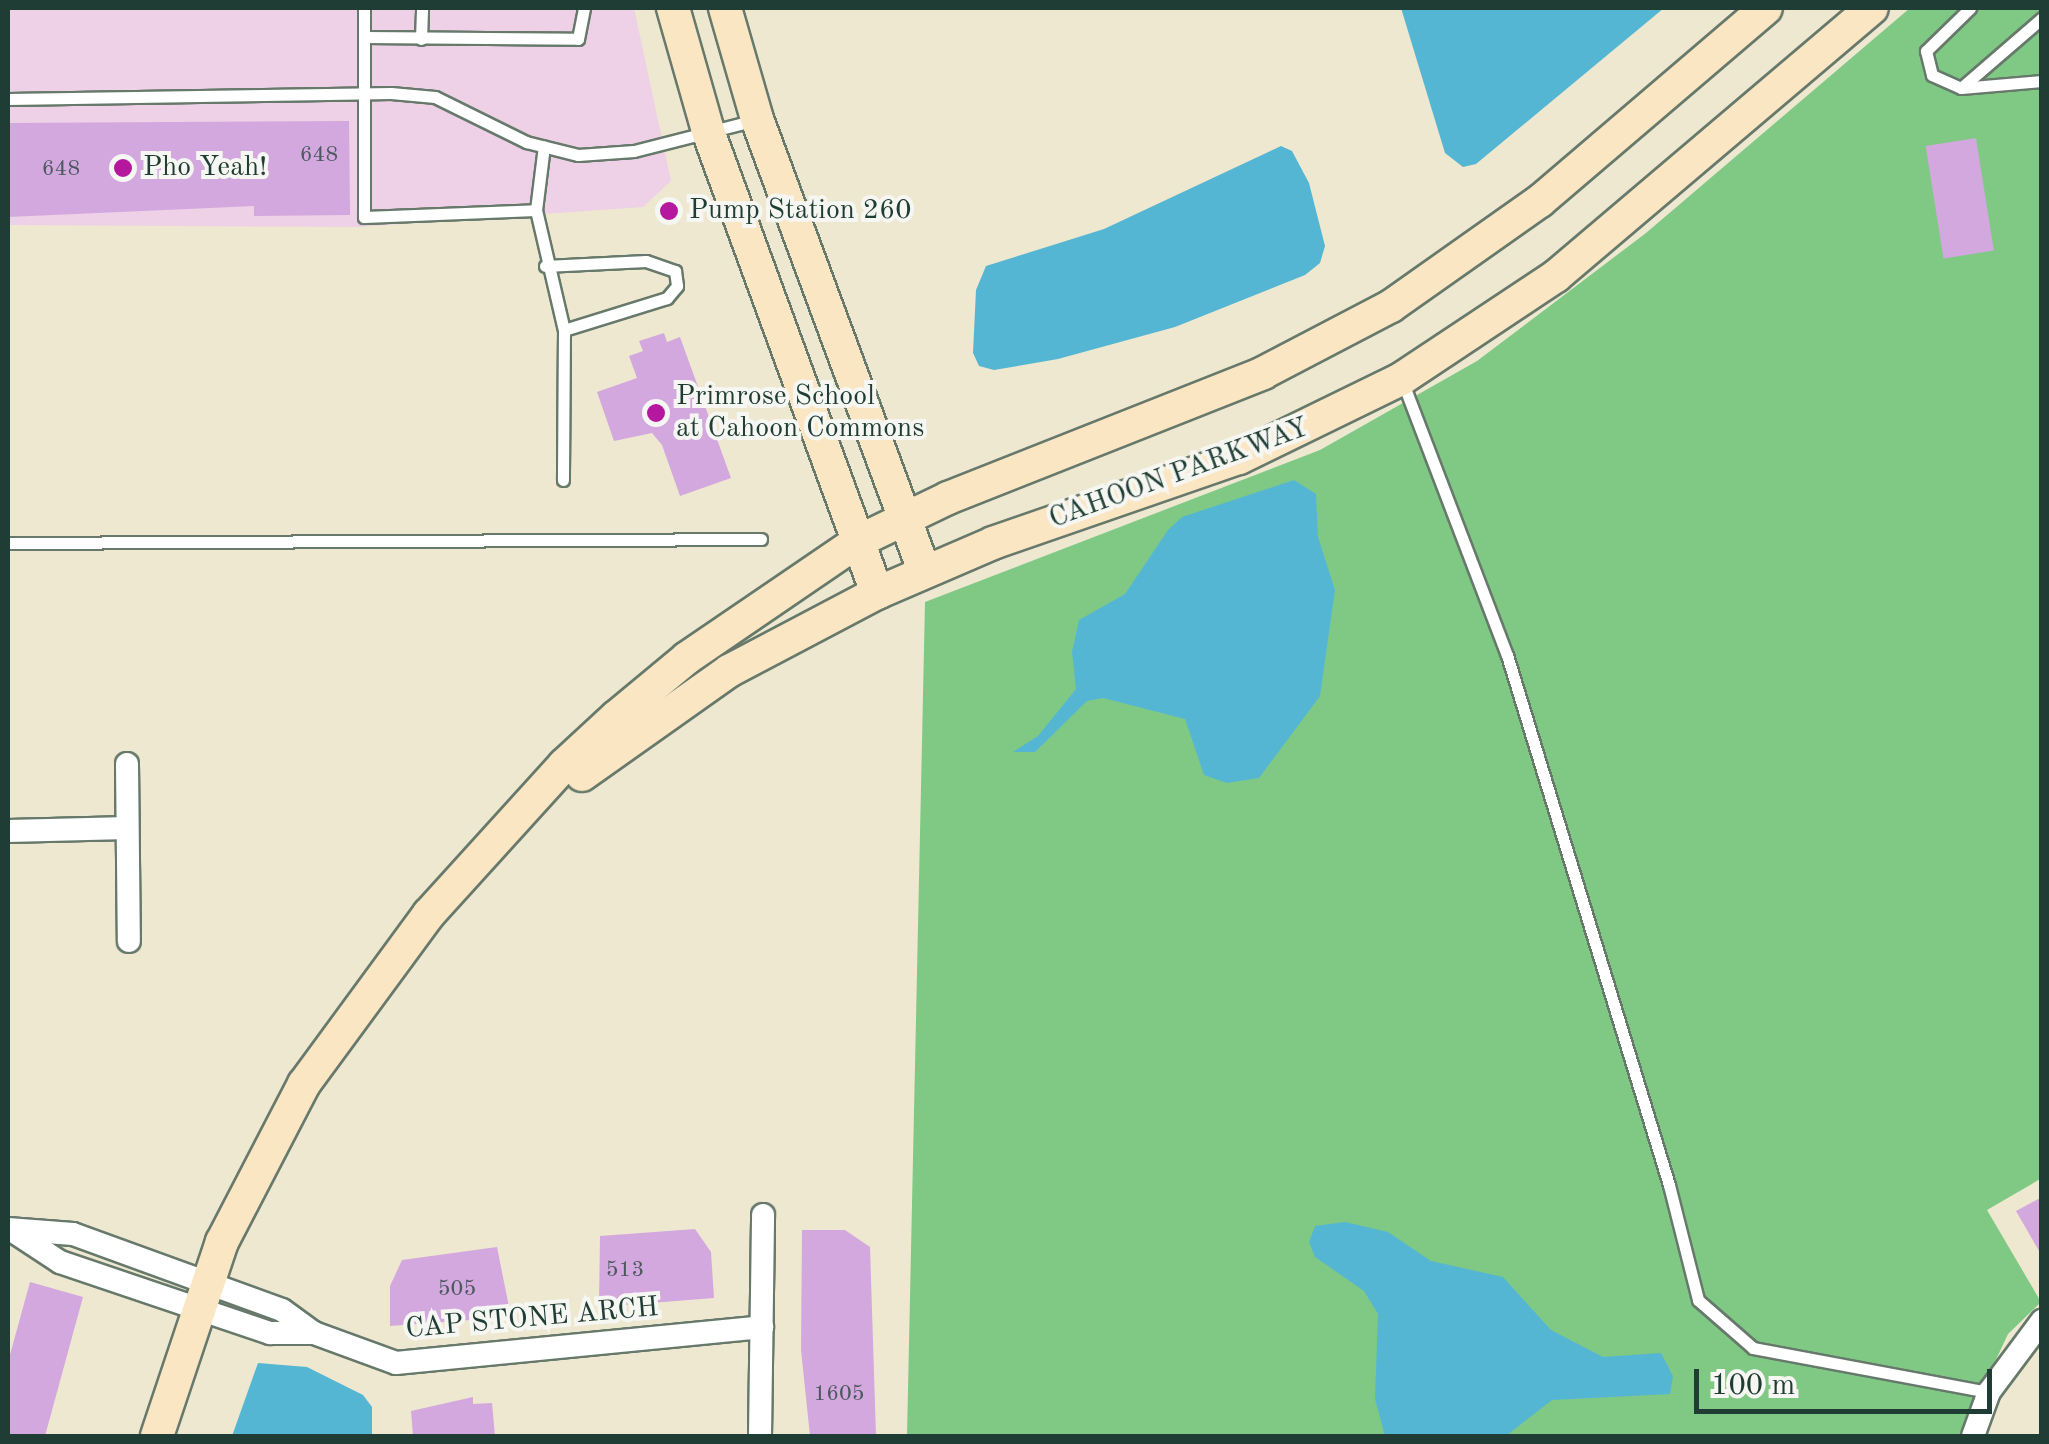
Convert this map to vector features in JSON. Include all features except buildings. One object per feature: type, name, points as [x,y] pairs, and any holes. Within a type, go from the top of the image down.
[{"type":"street","points":[[674,8],[708,132],[878,593]]},
{"type":"street","points":[[725,8],[757,119],[924,571]]},
{"type":"street","name":"CAHOON PARKWAY","points":[[157,1436],[202,1294],[304,1084],[409,940],[564,765],[650,688],[857,542],[903,518],[1230,387],[1391,306],[1540,201],[1766,8]]},
{"type":"street","name":"CAHOON PARKWAY","points":[[495,843],[698,691],[878,593],[924,571],[1240,458],[1402,379],[1556,276],[1872,8]]},
{"type":"street","points":[[127,764],[129,940]]},
{"type":"street","points":[[8,831],[127,828]]},
{"type":"street","points":[[760,1436],[763,1215]]},
{"type":"street","name":"CAP STONE ARCH","points":[[9,1233],[60,1262],[202,1294],[270,1332],[314,1332],[407,1364],[762,1327]]},
{"type":"street","points":[[1973,1436],[1989,1392],[2042,1321]]},
{"type":"lane","points":[[364,8],[364,217],[536,210]]},
{"type":"lane","points":[[422,8],[422,39]]},
{"type":"lane","points":[[365,37],[578,39],[584,8]]},
{"type":"lane","points":[[1970,8],[1926,51],[1932,75],[1961,88],[2042,81]]},
{"type":"lane","points":[[1961,88],[2042,18]]},
{"type":"lane","points":[[8,99],[365,93],[435,98],[544,146],[578,155],[634,151],[757,119]]},
{"type":"lane","points":[[544,146],[536,210],[564,330],[563,480]]},
{"type":"lane","points":[[546,266],[646,262],[675,271],[677,286],[666,298],[564,330]]},
{"type":"lane","points":[[1402,379],[1507,655],[1670,1185],[1698,1300],[1752,1348],[1989,1392]]},
{"type":"lane","points":[[8,543],[761,539]]},
{"type":"shaded area","points":[[8,8],[634,8],[671,181],[643,207],[357,227],[8,225]]},
{"type":"green space","points":[[1910,8],[2041,8],[2042,1178],[1987,1210],[2041,1302],[2008,1334],[1960,1436],[907,1436],[925,602],[1320,450],[1477,361],[1646,233]]},
{"type":"water","points":[[1401,8],[1664,8],[1476,164],[1463,167],[1445,153]]},
{"type":"water","points":[[1281,146],[1292,151],[1309,183],[1325,246],[1320,263],[1305,275],[1175,327],[1058,359],[994,370],[979,366],[973,353],[976,290],[986,266],[1104,229]]},
{"type":"water","points":[[1294,480],[1316,494],[1318,537],[1335,590],[1320,696],[1259,778],[1227,783],[1204,775],[1185,719],[1103,698],[1087,701],[1035,752],[1013,752],[1038,736],[1076,689],[1072,652],[1079,620],[1125,594],[1168,530],[1182,517]]},
{"type":"water","points":[[1345,1222],[1388,1232],[1431,1261],[1503,1277],[1551,1330],[1603,1357],[1661,1353],[1673,1376],[1670,1394],[1552,1400],[1506,1436],[1385,1436],[1375,1399],[1378,1314],[1364,1291],[1315,1257],[1309,1242],[1315,1226]]},
{"type":"water","points":[[258,1363],[307,1367],[363,1395],[372,1407],[372,1436],[232,1436]]},
{"type":"place","name":"Pho Yeah!","points":[[123,168]]},
{"type":"place","name":"Pump Station 260","points":[[669,211]]},
{"type":"place","name":"Primrose School at Cahoon Commons","points":[[656,413]]}]
